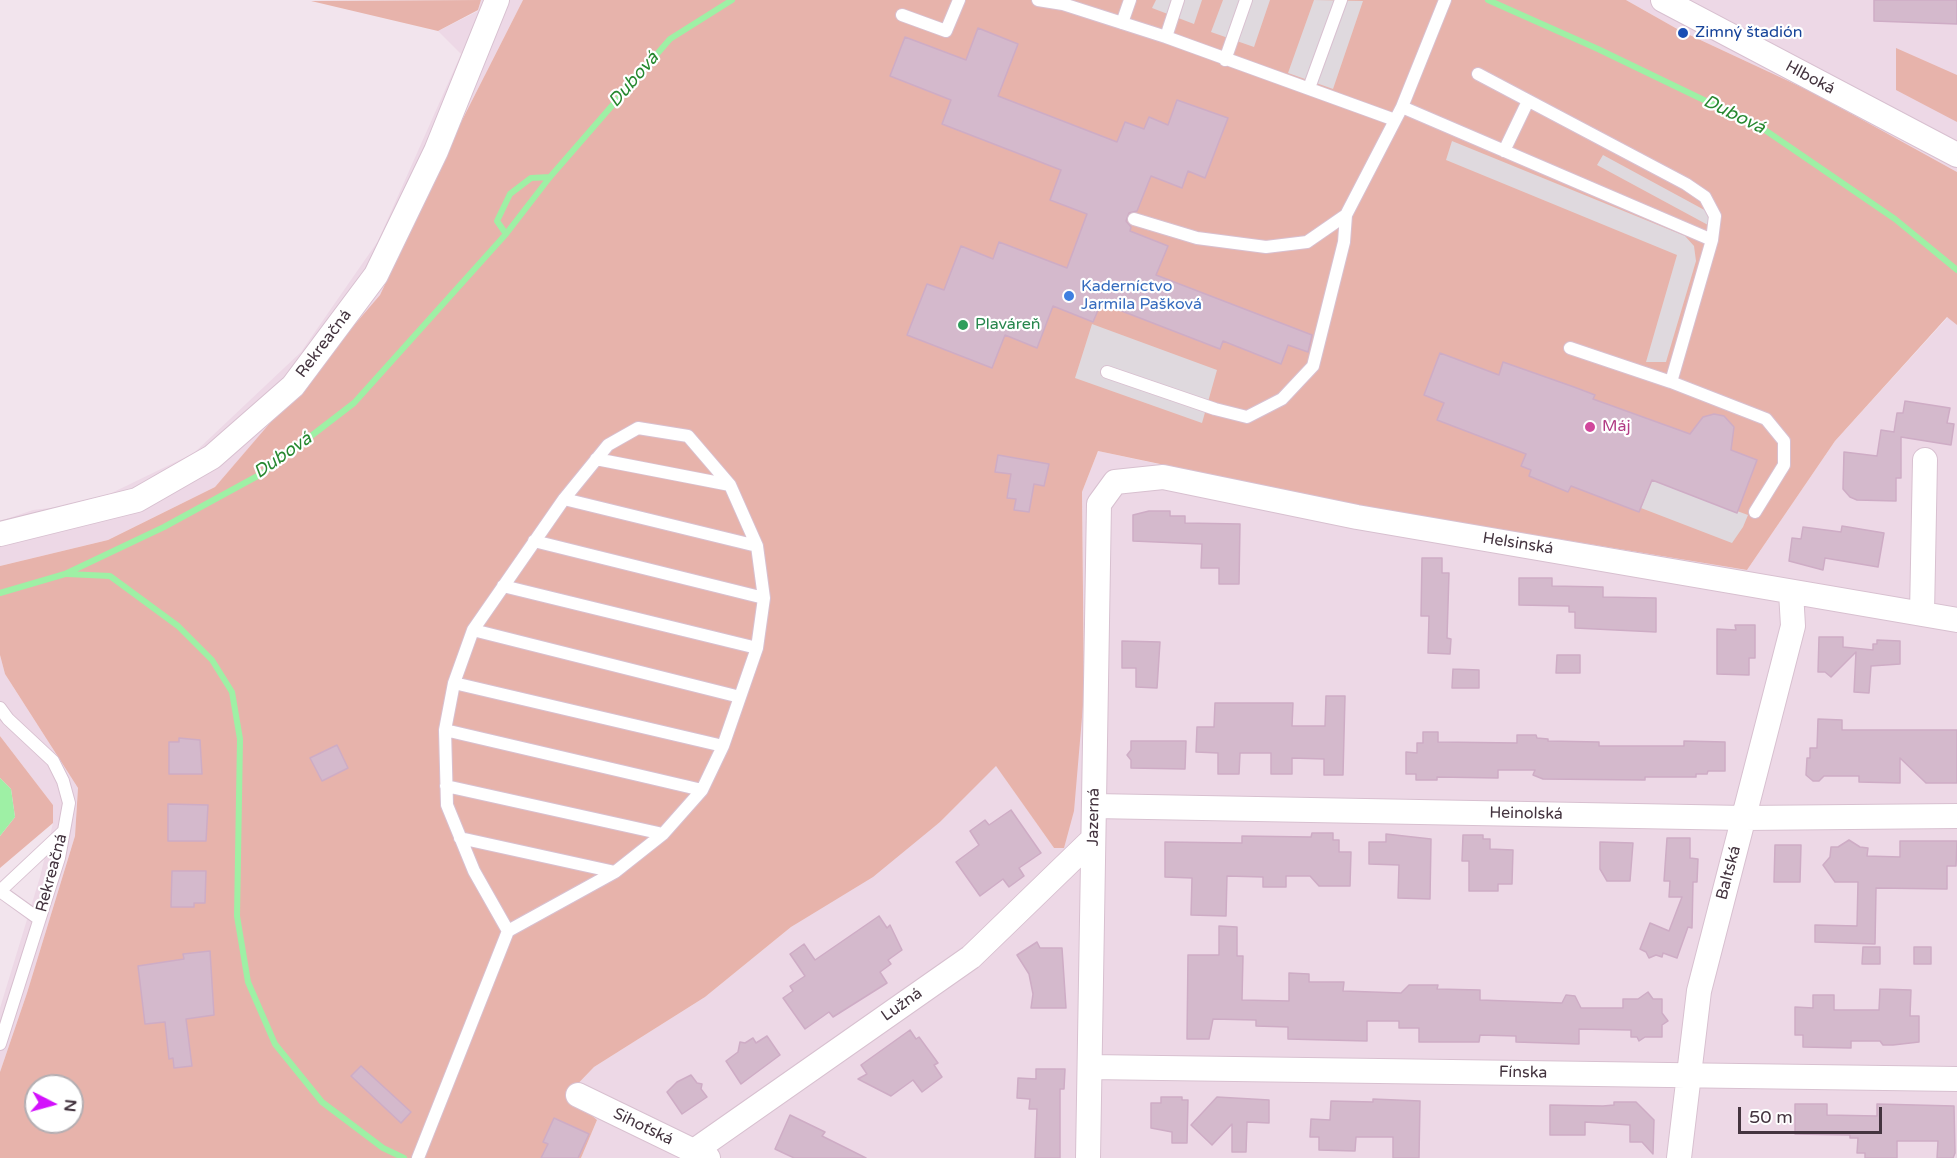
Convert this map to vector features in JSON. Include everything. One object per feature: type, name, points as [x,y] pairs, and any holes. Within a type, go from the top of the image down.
[{"type":"street","name":"Rekreačná","points":[[0,534],[137,500],[212,457],[294,386],[376,275],[436,151],[497,0]]},
{"type":"street","name":"Hlboká","points":[[1663,0],[1957,155]]},
{"type":"street","points":[[1922,614],[1925,460]]},
{"type":"street","name":"Helsinská","points":[[1115,482],[1163,477],[1357,518],[1957,620]]},
{"type":"street","name":"Jazerná","points":[[1088,1158],[1099,504],[1115,482]]},
{"type":"street","name":"Baltská","points":[[1679,1158],[1699,991],[1792,626],[1791,592]]},
{"type":"street","name":"Heinolská","points":[[1094,806],[1744,818],[1957,816]]},
{"type":"street","name":"Lužná","points":[[701,1155],[970,957],[1093,839]]},
{"type":"street","name":"Fínska","points":[[1090,1067],[1957,1079]]},
{"type":"street","name":"Sihoťská","points":[[578,1095],[701,1155]]},
{"type":"lane","points":[[902,15],[946,32],[958,0]]},
{"type":"lane","points":[[1038,0],[1063,4],[1166,37],[1395,120]]},
{"type":"lane","points":[[1122,23],[1130,0]]},
{"type":"lane","points":[[1166,37],[1178,0]]},
{"type":"lane","points":[[1225,60],[1246,0]]},
{"type":"lane","points":[[1309,88],[1341,0]]},
{"type":"lane","points":[[1107,372],[1215,409],[1247,417],[1282,399],[1313,366],[1344,242],[1346,215],[1402,107],[1445,0]]},
{"type":"lane","points":[[1478,74],[1686,184],[1705,197],[1715,216],[1712,240],[1671,382]]},
{"type":"lane","points":[[1504,151],[1528,101]]},
{"type":"lane","points":[[1402,107],[1712,240]]},
{"type":"lane","points":[[1134,219],[1197,238],[1266,247],[1307,242],[1346,215]]},
{"type":"lane","points":[[1570,348],[1671,382],[1767,419],[1784,441],[1784,465],[1755,512]]},
{"type":"lane","points":[[420,1153],[508,932],[615,872],[663,834],[702,790],[723,746],[756,648],[764,598],[757,546],[730,485],[688,436],[638,428],[608,445],[564,499],[472,630],[454,683],[445,730],[447,805],[474,871],[508,932]]},
{"type":"lane","points":[[596,459],[730,485]]},
{"type":"lane","points":[[564,499],[757,546]]},
{"type":"lane","points":[[534,541],[764,598]]},
{"type":"lane","points":[[503,586],[756,648]]},
{"type":"lane","points":[[472,630],[740,697]]},
{"type":"lane","points":[[454,683],[723,746]]},
{"type":"lane","name":"Rekreačná","points":[[0,708],[4,719],[53,761],[63,781],[69,803],[59,858],[0,1044]]},
{"type":"lane","points":[[445,730],[702,790]]},
{"type":"lane","points":[[446,786],[663,834]]},
{"type":"lane","points":[[39,919],[0,891],[64,831]]},
{"type":"lane","points":[[460,838],[615,872]]},
{"type":"shaded area","points":[[481,0],[523,0],[452,140],[380,295],[300,390],[215,487],[108,540],[0,566],[0,521],[33,510],[91,503],[194,453],[301,352],[378,241],[461,54],[438,31],[478,11]]},
{"type":"shaded area","points":[[481,0],[478,10],[438,31],[311,1]]},
{"type":"shaded area","points":[[523,0],[1626,0],[1679,30],[1812,92],[1957,172],[1957,325],[1947,317],[1835,441],[1747,570],[1370,508],[1098,451],[1082,492],[1084,694],[1074,811],[1064,848],[1054,848],[996,766],[940,822],[873,877],[791,927],[705,997],[594,1067],[568,1094],[597,1120],[581,1158],[0,1158],[0,1072],[27,993],[75,836],[78,788],[5,674],[0,655],[0,566],[108,540],[215,487],[380,295],[452,140]]},
{"type":"shaded area","points":[[1156,0],[1202,0],[1194,24],[1152,8]]},
{"type":"shaded area","points":[[1223,0],[1270,0],[1254,47],[1211,32]]},
{"type":"shaded area","points":[[1314,0],[1363,1],[1333,89],[1288,73]]},
{"type":"shaded area","points":[[1626,0],[1957,0],[1957,172],[1812,92],[1679,30]]},
{"type":"shaded area","points":[[1896,48],[1957,75],[1957,122],[1896,90]]},
{"type":"shaded area","points":[[1452,141],[1685,236],[1694,246],[1696,261],[1666,362],[1646,362],[1677,255],[1446,160]]},
{"type":"shaded area","points":[[1603,155],[1710,213],[1708,225],[1597,165]]},
{"type":"shaded area","points":[[1948,317],[1957,325],[1957,1158],[581,1158],[597,1120],[568,1094],[594,1067],[705,997],[791,927],[940,822],[996,765],[1054,848],[1084,694],[1082,492],[1098,451],[1284,491],[1747,570],[1835,441]]},
{"type":"shaded area","points":[[1092,324],[1217,370],[1202,423],[1075,378]]},
{"type":"shaded area","points":[[1652,480],[1748,515],[1743,527],[1732,543],[1641,508]]},
{"type":"shaded area","points":[[0,655],[5,674],[78,788],[75,836],[27,993],[0,1072],[0,1008],[40,877],[53,823],[53,805],[0,736]]},
{"type":"shaded area","points":[[0,736],[53,805],[53,823],[0,868],[0,836],[15,817],[11,789],[0,778]]},
{"type":"shaded area","points":[[0,778],[11,789],[15,817],[0,836]]},
{"type":"building","points":[[1874,0],[1957,0],[1957,24],[1874,21]]},
{"type":"building","points":[[978,28],[1018,44],[998,96],[1117,142],[1125,122],[1144,129],[1149,117],[1168,125],[1177,100],[1228,118],[1205,178],[1188,171],[1182,188],[1151,176],[1137,211],[1129,213],[1126,221],[1131,227],[1130,231],[1168,246],[1156,275],[1312,335],[1308,352],[1288,345],[1281,364],[1223,341],[1220,349],[1101,303],[1093,322],[1053,306],[1037,348],[1005,335],[992,368],[907,335],[927,284],[944,290],[961,246],[993,259],[999,242],[1067,268],[1087,214],[1050,200],[1061,170],[942,124],[951,100],[890,76],[905,37],[966,60]]},
{"type":"building","points":[[1440,353],[1499,375],[1503,362],[1595,395],[1593,399],[1690,434],[1703,417],[1714,414],[1724,416],[1734,427],[1731,450],[1757,460],[1737,513],[1652,480],[1639,512],[1571,486],[1568,492],[1529,476],[1531,470],[1521,466],[1526,454],[1437,420],[1444,403],[1424,395]]},
{"type":"building","points":[[1905,401],[1950,408],[1947,423],[1954,424],[1951,445],[1901,437],[1901,478],[1896,478],[1896,501],[1857,500],[1850,497],[1843,489],[1844,452],[1877,456],[1881,430],[1894,432],[1897,413],[1903,413]]},
{"type":"building","points":[[998,455],[1049,464],[1044,486],[1034,484],[1029,512],[1014,510],[1016,499],[1007,498],[1011,474],[995,472]]},
{"type":"building","points":[[1149,511],[1170,511],[1170,516],[1185,516],[1185,523],[1240,524],[1239,584],[1219,584],[1219,568],[1201,568],[1202,544],[1133,541],[1133,515]]},
{"type":"building","points":[[1842,526],[1884,533],[1878,567],[1825,558],[1823,570],[1789,561],[1792,538],[1801,539],[1803,527],[1841,532]]},
{"type":"building","points":[[1422,558],[1442,558],[1442,573],[1449,573],[1447,638],[1451,639],[1450,654],[1428,653],[1429,616],[1421,616]]},
{"type":"building","points":[[1519,578],[1552,578],[1552,586],[1603,587],[1603,597],[1656,598],[1656,632],[1575,628],[1575,612],[1569,612],[1569,606],[1519,605]]},
{"type":"building","points":[[1735,625],[1755,625],[1755,658],[1749,658],[1749,675],[1717,674],[1717,629],[1736,630]]},
{"type":"building","points":[[1819,637],[1843,637],[1843,647],[1873,650],[1873,644],[1877,644],[1877,640],[1900,641],[1900,664],[1871,666],[1869,693],[1854,692],[1856,652],[1831,677],[1825,672],[1818,672]]},
{"type":"building","points":[[1122,641],[1160,642],[1157,688],[1136,687],[1136,668],[1122,668]]},
{"type":"building","points":[[1557,655],[1580,655],[1580,673],[1556,673]]},
{"type":"building","points":[[1453,669],[1479,670],[1479,688],[1452,688]]},
{"type":"building","points":[[1326,696],[1345,696],[1343,775],[1324,775],[1324,759],[1292,758],[1292,774],[1271,774],[1271,753],[1240,753],[1239,774],[1218,774],[1218,753],[1196,752],[1197,727],[1214,727],[1215,703],[1293,703],[1292,726],[1325,726]]},
{"type":"building","points":[[1818,719],[1842,720],[1842,730],[1957,730],[1957,783],[1926,783],[1900,758],[1900,783],[1859,782],[1859,776],[1824,776],[1819,781],[1813,781],[1806,775],[1807,758],[1810,758],[1810,748],[1817,748]]},
{"type":"building","points":[[1423,732],[1438,732],[1438,742],[1517,743],[1517,735],[1536,735],[1537,738],[1548,739],[1548,741],[1599,742],[1599,746],[1684,746],[1684,741],[1725,742],[1725,771],[1708,771],[1707,774],[1696,774],[1696,777],[1645,777],[1645,780],[1543,779],[1533,775],[1535,770],[1498,770],[1498,778],[1437,777],[1437,780],[1416,780],[1416,774],[1406,774],[1406,752],[1417,753],[1417,743],[1423,743]]},
{"type":"building","points":[[179,738],[200,740],[202,774],[169,774],[169,742],[179,742]]},
{"type":"building","points":[[1131,741],[1186,741],[1185,769],[1131,768],[1131,760],[1127,755],[1131,750]]},
{"type":"building","points":[[337,745],[348,768],[322,781],[310,758]]},
{"type":"building","points":[[168,804],[208,805],[206,841],[168,841]]},
{"type":"building","points":[[1011,810],[1041,853],[1019,868],[1024,876],[1009,887],[1003,879],[980,896],[956,862],[979,845],[970,831],[985,820],[989,825]]},
{"type":"building","points":[[1312,833],[1333,833],[1333,840],[1339,840],[1339,852],[1351,852],[1350,886],[1319,886],[1310,876],[1286,876],[1286,887],[1263,887],[1263,877],[1227,876],[1226,916],[1191,915],[1192,878],[1165,877],[1165,842],[1242,843],[1242,836],[1311,837]]},
{"type":"building","points":[[1386,834],[1431,839],[1430,899],[1398,898],[1399,865],[1369,864],[1369,842],[1386,842]]},
{"type":"building","points":[[1463,835],[1483,835],[1483,839],[1490,839],[1490,849],[1513,850],[1512,884],[1498,884],[1498,891],[1469,891],[1469,861],[1462,861]]},
{"type":"building","points":[[1667,838],[1690,838],[1690,858],[1698,859],[1697,882],[1693,882],[1692,928],[1688,927],[1677,958],[1663,953],[1662,957],[1656,955],[1649,958],[1646,952],[1640,949],[1650,923],[1669,931],[1682,897],[1669,897],[1670,881],[1664,881]]},
{"type":"building","points":[[1849,840],[1860,847],[1868,848],[1867,856],[1900,857],[1900,841],[1957,841],[1956,866],[1947,866],[1947,889],[1876,888],[1875,944],[1815,942],[1815,925],[1857,926],[1858,882],[1835,882],[1823,865],[1830,857],[1831,847],[1838,847]]},
{"type":"building","points":[[1600,842],[1633,843],[1630,881],[1607,881],[1600,869]]},
{"type":"building","points":[[1775,845],[1801,845],[1800,882],[1774,882]]},
{"type":"building","points":[[172,871],[206,871],[205,903],[194,903],[194,907],[171,907]]},
{"type":"building","points":[[879,916],[887,928],[890,925],[902,950],[888,960],[891,964],[880,972],[887,983],[833,1017],[829,1012],[805,1029],[783,998],[793,991],[790,986],[805,976],[790,954],[804,944],[815,960]]},
{"type":"building","points":[[1219,926],[1237,927],[1237,956],[1243,956],[1242,1000],[1289,1001],[1289,973],[1309,974],[1309,982],[1344,982],[1343,991],[1401,993],[1409,985],[1438,985],[1437,989],[1480,990],[1480,1000],[1562,1003],[1566,995],[1575,996],[1581,1008],[1623,1008],[1623,999],[1638,999],[1648,992],[1653,999],[1662,999],[1662,1013],[1668,1021],[1662,1025],[1662,1037],[1645,1037],[1639,1041],[1637,1037],[1631,1037],[1631,1030],[1579,1029],[1579,1044],[1516,1042],[1516,1036],[1480,1035],[1479,1042],[1419,1042],[1419,1028],[1399,1028],[1399,1021],[1367,1021],[1367,1041],[1288,1039],[1288,1027],[1256,1026],[1256,1020],[1213,1019],[1209,1039],[1187,1039],[1188,955],[1219,955]]},
{"type":"building","points":[[1037,942],[1040,948],[1062,948],[1066,1008],[1031,1008],[1033,994],[1029,974],[1017,955]]},
{"type":"building","points":[[1863,947],[1880,947],[1880,964],[1862,964]]},
{"type":"building","points":[[1914,947],[1931,947],[1931,964],[1914,964]]},
{"type":"building","points":[[210,951],[214,1015],[186,1019],[192,1066],[174,1068],[173,1058],[169,1059],[165,1022],[145,1024],[138,966],[184,959],[183,954]]},
{"type":"building","points":[[1880,989],[1911,990],[1910,1016],[1919,1016],[1919,1042],[1883,1045],[1880,1041],[1851,1041],[1851,1048],[1803,1047],[1803,1035],[1795,1035],[1795,1007],[1813,1008],[1813,995],[1834,995],[1834,1010],[1879,1010]]},
{"type":"building","points":[[910,1030],[916,1039],[919,1037],[938,1063],[934,1065],[942,1077],[922,1092],[913,1080],[891,1096],[858,1079],[867,1074],[861,1065]]},
{"type":"building","points":[[767,1036],[780,1055],[741,1084],[726,1061],[738,1052],[740,1042],[745,1043],[753,1038],[756,1043]]},
{"type":"building","points":[[361,1066],[411,1112],[401,1123],[351,1076]]},
{"type":"building","points":[[1036,1069],[1065,1069],[1064,1089],[1060,1089],[1060,1158],[1035,1158],[1037,1109],[1029,1109],[1030,1099],[1017,1098],[1018,1078],[1036,1079]]},
{"type":"building","points":[[691,1075],[697,1083],[702,1084],[701,1089],[707,1097],[682,1114],[667,1092],[677,1082]]},
{"type":"building","points":[[1161,1097],[1182,1097],[1182,1100],[1188,1100],[1187,1143],[1172,1143],[1172,1132],[1151,1128],[1151,1103],[1161,1103]]},
{"type":"building","points":[[1217,1097],[1269,1100],[1269,1123],[1247,1122],[1246,1152],[1232,1152],[1232,1124],[1212,1145],[1191,1125]]},
{"type":"building","points":[[1373,1099],[1420,1101],[1419,1158],[1393,1158],[1393,1137],[1356,1137],[1355,1151],[1319,1150],[1319,1137],[1310,1137],[1311,1119],[1330,1120],[1331,1101],[1373,1102]]},
{"type":"building","points":[[1614,1102],[1636,1102],[1654,1120],[1653,1154],[1642,1142],[1630,1142],[1630,1125],[1585,1122],[1585,1135],[1550,1135],[1550,1105],[1603,1106],[1614,1105]]},
{"type":"building","points":[[1795,1104],[1827,1104],[1827,1115],[1877,1116],[1877,1104],[1954,1106],[1955,1153],[1953,1158],[1937,1158],[1938,1141],[1897,1141],[1897,1158],[1865,1158],[1865,1153],[1857,1153],[1858,1138],[1850,1138],[1850,1135],[1795,1134]]},
{"type":"building","points":[[790,1115],[825,1132],[822,1136],[866,1158],[794,1158],[775,1149]]},
{"type":"building","points":[[554,1118],[589,1134],[578,1158],[541,1158],[548,1144],[543,1142]]},
{"type":"waterway","name":"Dubová","points":[[0,593],[65,574],[164,527],[263,473],[354,403],[506,234],[550,177],[670,39],[732,0]]},
{"type":"waterway","name":"Dubová","points":[[1488,0],[1598,49],[1762,128],[1895,219],[1957,270]]},
{"type":"waterway","name":"Dubová","points":[[506,234],[497,221],[510,194],[531,178],[550,177]]},
{"type":"waterway","points":[[67,574],[110,576],[178,626],[212,660],[232,692],[240,739],[237,916],[248,982],[275,1044],[322,1102],[383,1148],[404,1158]]},
{"type":"place","name":"Zimný štadión","points":[[1683,33]]},
{"type":"place","name":"Kaderníctvo Jarmila Pašková","points":[[1069,296]]},
{"type":"place","name":"Plaváreň","points":[[963,325]]},
{"type":"place","name":"Máj","points":[[1590,427]]}]
